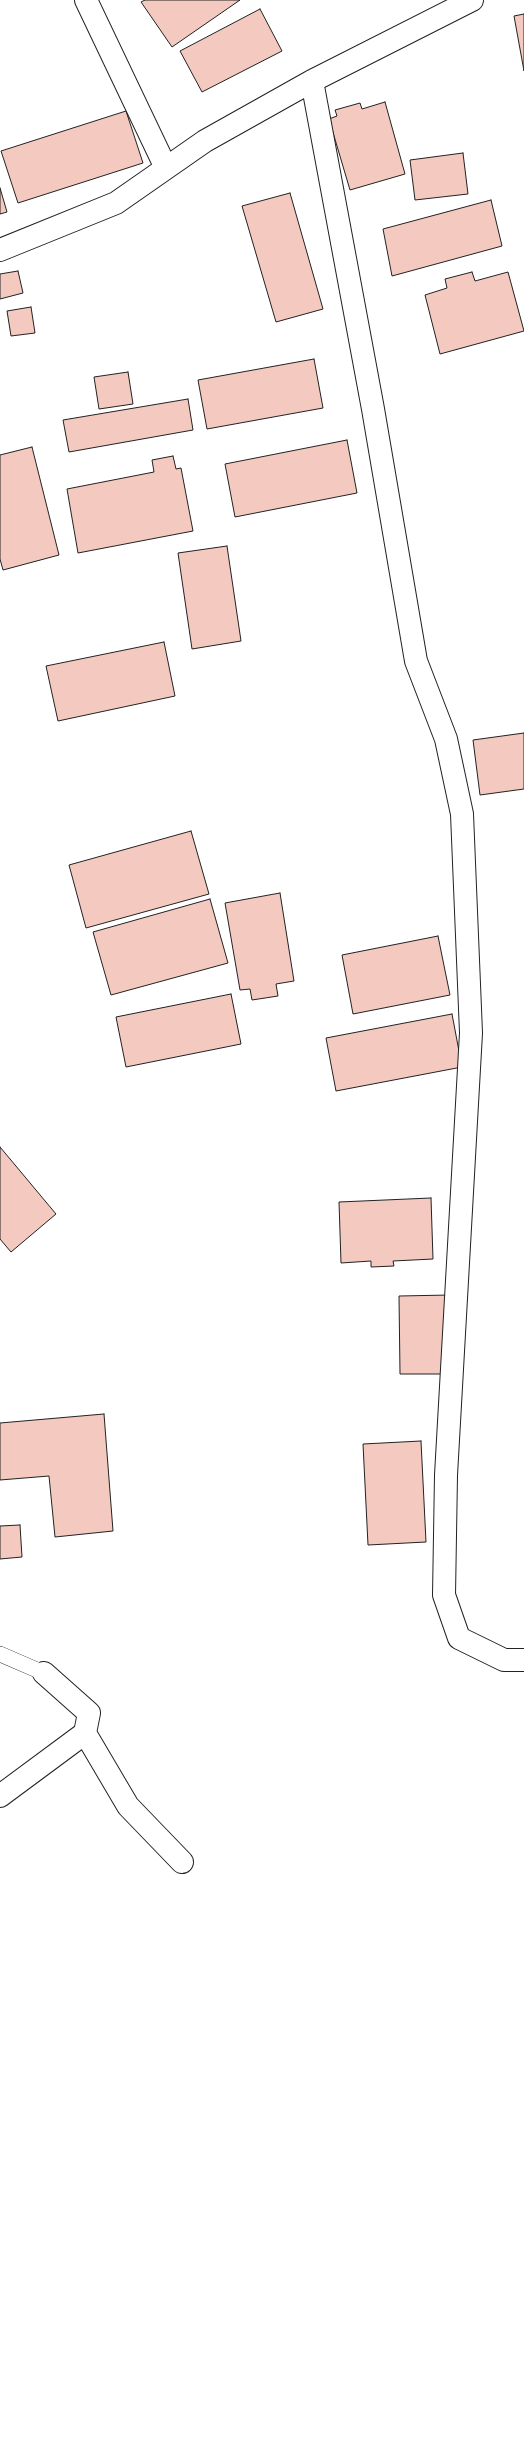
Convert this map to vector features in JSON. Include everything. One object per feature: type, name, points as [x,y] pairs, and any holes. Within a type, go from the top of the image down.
[{"type":"street","points":[[86,0],[166,168]]},
{"type":"street","points":[[0,250],[116,203],[205,141],[312,80],[472,0]]},
{"type":"street","points":[[312,80],[373,409],[416,661],[446,739],[462,814],[471,1033],[446,1475],[444,1595],[458,1638],[504,1660],[524,1660]]},
{"type":"street","points":[[44,1673],[89,1713],[85,1733],[128,1806],[182,1862]]},
{"type":"street","points":[[0,1796],[85,1733]]},
{"type":"lane","points":[[0,1654],[44,1673]]},
{"type":"building","points":[[145,0],[240,0],[172,47],[141,2]]},
{"type":"building","points":[[260,9],[282,51],[202,92],[180,51]]},
{"type":"building","points":[[524,14],[524,71],[514,16]]},
{"type":"building","points":[[385,102],[405,174],[350,190],[329,119],[337,116],[335,110],[360,103],[362,109]]},
{"type":"building","points":[[126,111],[143,163],[18,203],[1,151]]},
{"type":"building","points":[[463,153],[468,194],[415,200],[410,160]]},
{"type":"building","points":[[0,188],[7,212],[0,214]]},
{"type":"building","points":[[290,193],[323,309],[276,322],[242,206]]},
{"type":"building","points":[[491,200],[502,246],[392,276],[383,229]]},
{"type":"building","points":[[18,271],[23,293],[0,299],[0,274]]},
{"type":"building","points":[[472,272],[475,281],[508,272],[524,331],[440,354],[425,295],[447,288],[445,279]]},
{"type":"building","points":[[31,307],[35,333],[11,336],[7,311]]},
{"type":"building","points":[[314,359],[323,408],[207,429],[198,380]]},
{"type":"building","points":[[128,372],[133,404],[99,409],[94,377]]},
{"type":"building","points":[[188,399],[193,430],[69,452],[63,420]]},
{"type":"building","points":[[347,440],[357,493],[235,517],[225,464]]},
{"type":"building","points":[[32,447],[59,555],[3,570],[0,559],[0,455]]},
{"type":"building","points":[[173,456],[176,469],[181,468],[193,531],[78,553],[67,489],[154,472],[152,460]]},
{"type":"building","points":[[227,546],[241,641],[192,649],[178,553]]},
{"type":"building","points":[[164,642],[175,696],[58,721],[46,666]]},
{"type":"building","points":[[524,733],[524,789],[480,795],[473,740]]},
{"type":"building","points":[[191,831],[209,894],[86,928],[69,865]]},
{"type":"building","points":[[280,893],[294,981],[276,984],[278,996],[252,1000],[250,989],[240,990],[225,903]]},
{"type":"building","points":[[210,899],[228,963],[111,995],[93,932]]},
{"type":"building","points":[[438,936],[450,995],[353,1014],[342,955]]},
{"type":"building","points":[[231,994],[241,1044],[126,1067],[116,1017]]},
{"type":"building","points":[[452,1014],[462,1067],[336,1091],[326,1038]]},
{"type":"building","points":[[0,1147],[56,1214],[11,1252],[0,1239]]},
{"type":"building","points":[[431,1198],[433,1259],[393,1261],[394,1266],[371,1267],[371,1261],[341,1263],[339,1202]]},
{"type":"building","points":[[450,1295],[450,1374],[400,1374],[399,1296]]},
{"type":"building","points":[[104,1414],[113,1531],[55,1537],[49,1476],[0,1480],[0,1423]]},
{"type":"building","points":[[421,1441],[426,1542],[368,1545],[363,1444]]},
{"type":"building","points":[[20,1525],[22,1557],[0,1559],[0,1526]]}]
